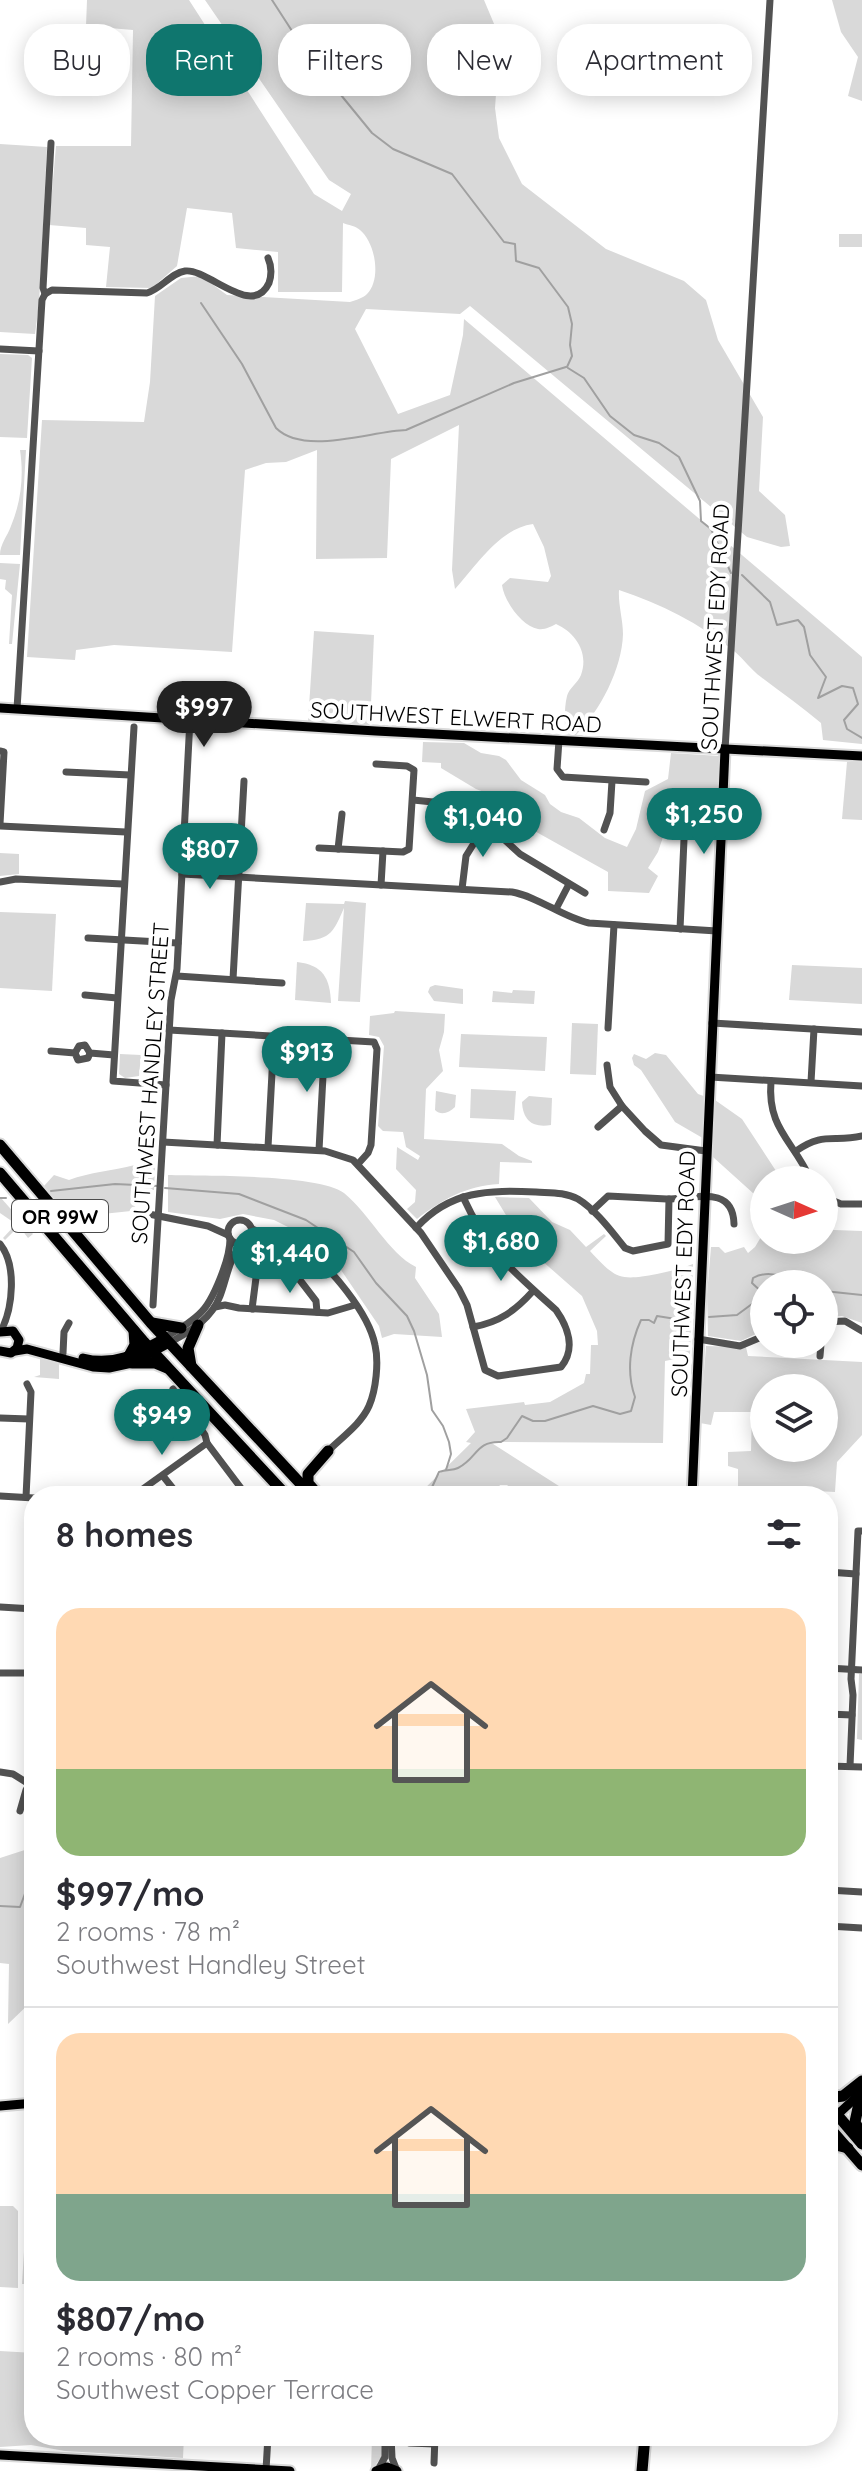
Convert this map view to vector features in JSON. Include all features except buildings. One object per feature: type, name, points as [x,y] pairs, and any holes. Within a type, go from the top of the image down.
[{"type":"highway","name":"OR 99W","points":[[0,1145],[151,1323],[303,1486]]},
{"type":"highway","name":"OR 99W","points":[[0,1173],[134,1331],[278,1486]]},
{"type":"highway","points":[[151,1323],[181,1328]]},
{"type":"highway","points":[[191,1367],[188,1348],[198,1325]]},
{"type":"highway","points":[[134,1331],[135,1345],[131,1360],[168,1368]]},
{"type":"highway","points":[[288,1470],[301,1471],[324,1450],[328,1451]]},
{"type":"highway","points":[[310,1486],[307,1476],[328,1451]]},
{"type":"highway","points":[[838,2097],[862,2089]]},
{"type":"highway","points":[[862,2089],[855,2122],[862,2135]]},
{"type":"highway","points":[[838,2126],[862,2144]]},
{"type":"highway","points":[[838,2132],[862,2165]]},
{"type":"highway","points":[[838,2146],[848,2148]]},
{"type":"highway","points":[[642,2471],[644,2446]]},
{"type":"main road","name":"SOUTHWEST ELWERT ROAD","points":[[0,708],[862,756]]},
{"type":"main road","name":"SOUTHWEST EDY ROAD","points":[[692,1486],[725,750]]},
{"type":"main road","points":[[1,1332],[8,1329],[28,1344],[100,1362],[131,1360]]},
{"type":"main road","points":[[6,1353],[19,1345],[17,1335]]},
{"type":"main road","points":[[6,1353],[30,1350],[93,1367],[117,1368],[167,1340]]},
{"type":"main road","points":[[838,2114],[862,2089]]},
{"type":"main road","points":[[0,2106],[24,2104]]},
{"type":"main road","points":[[0,2455],[290,2471]]},
{"type":"main road","points":[[377,2470],[387,2467],[397,2471]]},
{"type":"street","name":"SOUTHWEST EDY ROAD","points":[[725,750],[770,0]]},
{"type":"street","points":[[17,709],[45,294],[51,143]]},
{"type":"street","points":[[45,294],[52,290],[147,293],[185,271],[197,273],[239,293],[257,295],[263,291],[271,276],[268,258]]},
{"type":"street","points":[[0,349],[39,351]]},
{"type":"street","name":"SOUTHWEST HANDLEY STREET","points":[[153,1305],[171,1000],[177,976],[190,719]]},
{"type":"street","points":[[134,727],[113,1081],[166,1085]]},
{"type":"street","points":[[559,740],[557,769],[562,776],[646,782]]},
{"type":"street","points":[[0,751],[4,752],[0,825],[126,832]]},
{"type":"street","points":[[319,848],[408,851],[414,772],[411,767],[376,764]]},
{"type":"street","points":[[66,772],[130,775]]},
{"type":"street","points":[[233,979],[244,781]]},
{"type":"street","points":[[604,830],[610,813],[612,781]]},
{"type":"street","points":[[413,800],[449,802],[486,824],[520,854],[585,893]]},
{"type":"street","points":[[338,849],[342,814]]},
{"type":"street","points":[[680,929],[685,817]]},
{"type":"street","points":[[462,889],[466,856],[486,824]]},
{"type":"street","points":[[381,885],[383,851]]},
{"type":"street","points":[[182,874],[520,893],[581,921],[717,931]]},
{"type":"street","points":[[0,882],[16,879],[123,884]]},
{"type":"street","points":[[556,909],[569,884]]},
{"type":"street","points":[[608,1028],[614,925]]},
{"type":"street","points":[[88,938],[178,943]]},
{"type":"street","points":[[177,976],[282,983]]},
{"type":"street","points":[[85,995],[117,998]]},
{"type":"street","points":[[712,1023],[862,1032]]},
{"type":"street","points":[[811,1082],[814,1029]]},
{"type":"street","points":[[169,1030],[376,1043],[371,1145],[358,1164]]},
{"type":"street","points":[[217,1145],[222,1033]]},
{"type":"street","points":[[268,1147],[274,1036]]},
{"type":"street","points":[[319,1150],[325,1039]]},
{"type":"street","points":[[51,1051],[75,1053],[79,1046],[85,1045],[90,1053],[114,1055]]},
{"type":"street","points":[[607,1065],[608,1083],[622,1106],[661,1145],[706,1151]]},
{"type":"street","points":[[710,1077],[862,1086]]},
{"type":"street","points":[[771,1081],[772,1114],[804,1166]]},
{"type":"street","points":[[598,1127],[622,1106]]},
{"type":"street","points":[[796,1151],[823,1137],[849,1139],[862,1136]]},
{"type":"street","points":[[163,1142],[319,1150],[344,1155],[358,1164],[416,1228],[459,1289],[467,1305],[484,1368],[491,1374],[501,1376],[556,1369],[565,1363],[569,1345],[568,1332],[562,1319],[501,1261],[474,1221],[463,1197]]},
{"type":"street","points":[[416,1228],[435,1211],[463,1197],[486,1191],[559,1193],[576,1198],[592,1211],[628,1250],[668,1244],[669,1199]]},
{"type":"street","points":[[592,1211],[608,1196],[669,1199],[704,1196],[730,1206],[734,1224]]},
{"type":"street","points":[[838,1203],[862,1204]]},
{"type":"street","points":[[139,1212],[208,1226],[236,1243],[269,1238]]},
{"type":"street","points":[[208,1226],[245,1221],[252,1229],[269,1238],[300,1247],[319,1260],[355,1305],[375,1344],[373,1393],[360,1420],[328,1451]]},
{"type":"street","points":[[167,1340],[203,1312],[214,1295],[228,1255],[232,1223]]},
{"type":"street","points":[[167,1340],[198,1325],[215,1307],[234,1254],[252,1229]]},
{"type":"street","points":[[0,1244],[10,1264],[8,1315],[1,1332]]},
{"type":"street","points":[[252,1309],[257,1270],[263,1266],[296,1275],[316,1301],[317,1312]]},
{"type":"street","points":[[473,1327],[507,1316],[533,1291]]},
{"type":"street","points":[[220,1297],[225,1305]]},
{"type":"street","points":[[215,1307],[225,1305],[336,1312],[355,1305]]},
{"type":"street","points":[[8,1315],[17,1335]]},
{"type":"street","points":[[838,1321],[845,1321],[862,1331]]},
{"type":"street","points":[[63,1353],[64,1332],[69,1323]]},
{"type":"street","points":[[698,1339],[740,1346],[750,1342]]},
{"type":"street","points":[[27,1384],[31,1392],[30,1486]]},
{"type":"street","points":[[173,1389],[205,1435],[207,1443],[239,1486]]},
{"type":"street","points":[[0,1418],[29,1419]]},
{"type":"street","points":[[148,1486],[207,1443]]},
{"type":"street","points":[[163,1476],[171,1486]]},
{"type":"street","points":[[0,1496],[24,1498]]},
{"type":"street","points":[[850,1766],[851,1669],[858,1616],[858,1531],[862,1531]]},
{"type":"street","points":[[838,1573],[856,1574]]},
{"type":"street","points":[[0,1607],[24,1608]]},
{"type":"street","points":[[838,1668],[862,1670]]},
{"type":"street","points":[[0,1673],[24,1673]]},
{"type":"street","points":[[838,1714],[852,1715]]},
{"type":"street","points":[[838,1766],[862,1767]]},
{"type":"street","points":[[0,1772],[24,1778]]},
{"type":"street","points":[[20,1811],[24,1795]]},
{"type":"street","points":[[838,1891],[862,1892]]},
{"type":"street","points":[[838,1927],[862,1928]]},
{"type":"street","points":[[266,2470],[268,2446]]},
{"type":"street","points":[[377,2470],[385,2457],[385,2446]]},
{"type":"street","points":[[391,2446],[397,2471]]},
{"type":"street","points":[[434,2463],[435,2446]]},
{"type":"shaded area","points":[[87,0],[189,0],[204,24],[146,24],[146,96],[251,96],[314,194],[342,211],[351,194],[329,180],[262,83],[262,24],[222,24],[205,0],[484,0],[494,24],[427,24],[427,96],[496,96],[499,138],[522,184],[606,249],[684,281],[706,300],[718,340],[763,417],[759,491],[785,515],[790,546],[781,547],[747,537],[470,306],[460,314],[366,309],[355,329],[398,414],[450,395],[464,319],[862,657],[862,744],[823,740],[821,723],[757,674],[721,641],[679,615],[619,590],[623,634],[614,675],[585,725],[576,735],[565,734],[567,696],[580,678],[582,652],[575,638],[556,624],[541,629],[532,627],[520,618],[510,605],[502,585],[510,578],[548,582],[551,576],[544,547],[533,524],[499,540],[455,589],[452,570],[459,425],[391,459],[387,558],[316,559],[317,450],[286,462],[266,463],[245,470],[232,652],[114,645],[76,650],[75,660],[27,657],[42,420],[144,422],[150,382],[155,296],[181,278],[201,276],[227,295],[350,302],[367,294],[372,287],[375,270],[370,243],[360,230],[343,223],[342,292],[278,292],[278,252],[236,248],[232,213],[187,208],[177,266],[152,288],[106,287],[110,247],[86,245],[86,228],[49,225],[56,146],[131,146],[133,30],[130,30],[130,24],[86,24]]},
{"type":"shaded area","points":[[832,0],[862,0],[862,101],[848,96],[858,57],[841,32]]},
{"type":"shaded area","points":[[0,144],[47,147],[35,334],[0,332]]},
{"type":"shaded area","points":[[839,234],[862,234],[862,247],[839,247]]},
{"type":"shaded area","points":[[0,354],[28,355],[32,358],[27,438],[0,437]]},
{"type":"shaded area","points":[[20,450],[26,450],[20,555],[0,555],[19,498],[22,479]]},
{"type":"shaded area","points":[[0,563],[20,564],[12,644],[9,644],[12,595],[5,589],[6,580],[0,579]]},
{"type":"shaded area","points":[[314,631],[374,635],[370,726],[308,722]]},
{"type":"shaded area","points":[[423,742],[464,743],[481,753],[499,756],[506,760],[521,780],[545,795],[550,804],[561,812],[579,818],[605,838],[627,847],[636,829],[645,791],[668,779],[671,753],[720,756],[721,780],[717,789],[706,799],[670,816],[658,852],[648,868],[658,876],[649,893],[608,891],[608,872],[531,829],[523,816],[497,797],[476,789],[441,768],[441,763],[422,762]]},
{"type":"shaded area","points":[[847,762],[862,762],[862,820],[842,819]]},
{"type":"shaded area","points":[[0,853],[19,854],[19,874],[0,876]]},
{"type":"shaded area","points":[[345,901],[366,903],[360,1002],[338,1001],[344,908],[331,932],[320,939],[303,941],[306,903],[344,904]]},
{"type":"shaded area","points":[[0,912],[56,914],[52,991],[0,988]]},
{"type":"shaded area","points":[[297,962],[313,966],[323,974],[329,986],[331,1003],[295,1000]]},
{"type":"shaded area","points":[[792,965],[862,968],[862,1004],[789,1000]]},
{"type":"shaded area","points":[[435,985],[463,989],[463,1004],[434,1001],[428,992]]},
{"type":"shaded area","points":[[513,990],[535,991],[534,1004],[492,1002],[493,991],[512,993]]},
{"type":"shaded area","points":[[395,1011],[445,1014],[439,1050],[443,1071],[426,1089],[424,1139],[502,1144],[532,1161],[500,1162],[499,1184],[455,1195],[417,1219],[407,1209],[415,1202],[416,1190],[396,1169],[397,1147],[418,1160],[420,1156],[406,1147],[403,1132],[383,1131],[378,1126],[384,1046],[379,1037],[369,1035],[370,1016]]},
{"type":"shaded area","points":[[572,1023],[598,1024],[596,1075],[570,1074]]},
{"type":"shaded area","points":[[461,1034],[547,1037],[545,1071],[459,1067]]},
{"type":"shaded area","points":[[655,1053],[666,1055],[698,1094],[715,1100],[742,1119],[773,1166],[750,1166],[750,1190],[713,1157],[713,1144],[675,1122],[632,1058],[634,1054],[646,1059]]},
{"type":"shaded area","points":[[120,1054],[141,1055],[139,1076],[125,1078],[119,1074]]},
{"type":"shaded area","points":[[471,1089],[516,1091],[514,1120],[470,1118]]},
{"type":"shaded area","points":[[436,1091],[456,1095],[455,1107],[445,1113],[435,1110]]},
{"type":"shaded area","points":[[529,1096],[552,1098],[551,1125],[530,1122],[522,1102]]},
{"type":"shaded area","points":[[135,1165],[155,1166],[154,1190],[139,1190],[138,1203],[131,1211],[93,1215],[73,1222],[44,1186],[54,1175],[69,1180]]},
{"type":"shaded area","points":[[168,1175],[287,1179],[311,1182],[344,1193],[388,1243],[416,1267],[415,1278],[439,1314],[442,1337],[394,1334],[382,1338],[379,1326],[339,1267],[314,1244],[300,1239],[294,1230],[274,1220],[243,1214],[220,1219],[168,1212]]},
{"type":"shaded area","points":[[0,1197],[33,1234],[28,1238],[19,1226],[5,1240],[3,1238],[16,1224],[0,1213]]},
{"type":"shaded area","points":[[495,1197],[529,1198],[552,1222],[570,1230],[586,1247],[604,1234],[606,1236],[590,1251],[619,1276],[644,1276],[693,1264],[690,1356],[665,1361],[663,1443],[490,1442],[559,1486],[427,1486],[471,1443],[466,1442],[475,1432],[466,1409],[550,1402],[584,1383],[586,1374],[590,1374],[591,1345],[598,1345],[597,1331],[582,1296],[524,1245]]},
{"type":"shaded area","points":[[838,1230],[862,1231],[862,1323],[838,1316],[838,1270],[750,1270],[750,1337],[741,1341],[708,1336],[711,1247],[719,1247],[725,1253],[744,1247],[748,1253],[838,1254]]},
{"type":"shaded area","points":[[706,1346],[746,1347],[750,1358],[862,1362],[862,1435],[838,1461],[838,1374],[750,1374],[750,1412],[714,1412],[711,1425],[700,1423]]},
{"type":"shaded area","points":[[40,1358],[59,1362],[59,1379],[34,1377],[40,1375]]},
{"type":"shaded area","points":[[750,1451],[750,1462],[837,1462],[835,1486],[738,1486],[738,1469],[728,1466],[728,1452]]},
{"type":"shaded area","points":[[859,1674],[862,1674],[862,1740],[857,1739]]},
{"type":"shaded area","points":[[24,1850],[24,2009],[8,2024],[9,1964],[0,1963],[0,1858]]},
{"type":"shaded area","points":[[0,2206],[13,2206],[18,2211],[18,2288],[0,2287]]},
{"type":"shaded area","points":[[0,2351],[24,2352],[24,2445],[0,2447]]},
{"type":"shaded area","points":[[37,2446],[184,2446],[183,2458],[65,2451]]},
{"type":"shaded area","points":[[372,2446],[383,2446],[383,2455],[371,2471]]},
{"type":"waterway","points":[[272,0],[305,51],[372,133],[393,149],[452,174],[504,242],[515,244],[516,261],[539,268],[568,307],[572,324],[572,356],[567,367]]},
{"type":"waterway","points":[[201,303],[242,364],[276,428],[288,436],[303,440],[338,440],[406,430],[514,383],[566,367]]},
{"type":"waterway","points":[[568,368],[584,378],[610,416],[634,435],[659,443],[679,457],[700,501],[701,521],[711,529],[731,573]]},
{"type":"waterway","points":[[742,575],[770,602],[777,625],[798,620],[804,627],[810,655],[826,677],[818,698],[842,686],[853,688],[858,704],[844,720],[847,729],[862,738]]},
{"type":"waterway","points":[[51,1191],[115,1184],[158,1186]]},
{"type":"waterway","points":[[165,1188],[239,1194],[306,1220],[354,1252],[376,1283],[407,1316],[414,1331],[427,1375],[432,1410],[449,1442],[451,1454],[446,1470]]},
{"type":"waterway","points":[[0,1198],[6,1198]]},
{"type":"waterway","points":[[838,1292],[862,1295]]},
{"type":"waterway","points":[[709,1317],[737,1315],[750,1305]]},
{"type":"waterway","points":[[433,1486],[439,1472],[458,1468],[481,1447],[507,1438],[522,1416],[533,1421],[545,1421],[593,1406],[620,1414],[631,1411],[635,1397],[630,1358],[641,1320],[654,1323],[657,1316],[682,1320],[688,1317]]},
{"type":"waterway","points":[[0,1906],[20,1907],[24,1896]]}]
